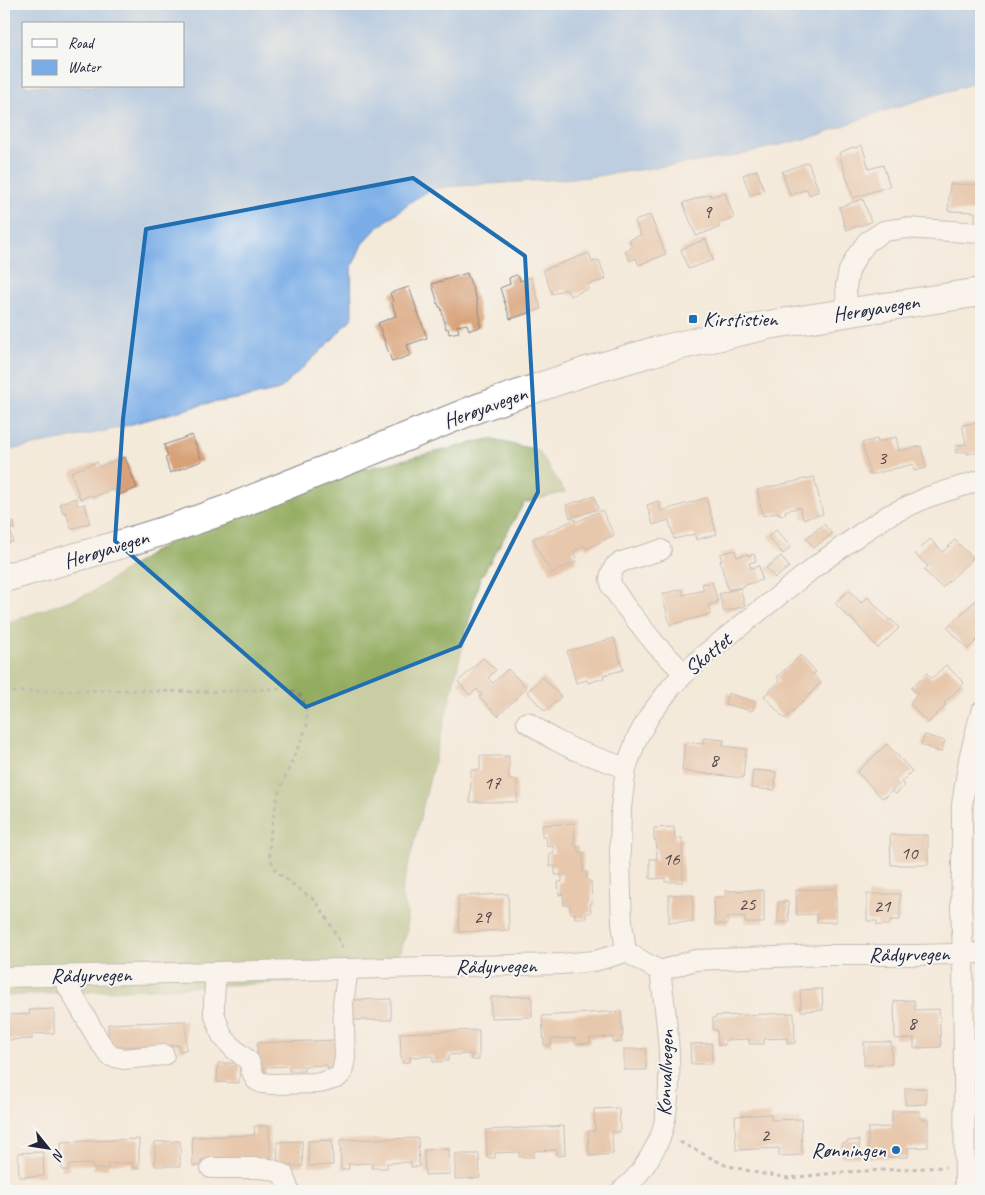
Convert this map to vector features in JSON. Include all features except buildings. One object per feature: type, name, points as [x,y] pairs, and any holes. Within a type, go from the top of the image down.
[{"type":"highway","name":"Herøyavegen","points":[[4,578],[125,543],[217,513],[478,408],[584,372],[652,352],[768,325],[981,292]]},
{"type":"street","points":[[847,312],[846,286],[852,264],[867,242],[884,231],[905,228],[981,233]]},
{"type":"street","name":"Skottet","points":[[626,952],[621,905],[621,808],[626,768],[637,738],[650,715],[672,686],[704,655],[816,566],[860,534],[889,515],[928,497],[981,480]]},
{"type":"street","points":[[661,550],[621,562],[615,566],[610,579],[612,587],[625,606],[656,645],[684,673]]},
{"type":"street","points":[[965,1191],[964,1167],[972,953],[961,906],[962,805],[969,759],[981,712]]},
{"type":"street","points":[[527,722],[553,739],[575,750],[626,768]]},
{"type":"street","points":[[626,952],[660,971]]},
{"type":"street","name":"Rådyrvegen","points":[[4,977],[561,964],[595,961],[626,952]]},
{"type":"street","name":"Rådyrvegen","points":[[660,971],[695,960],[825,955],[919,956],[972,953]]},
{"type":"street","points":[[214,972],[214,1013],[222,1036],[249,1061],[256,1080],[271,1084],[320,1083],[338,1078],[342,1072],[345,1058],[343,1003],[348,969]]},
{"type":"street","name":"Konvallvegen","points":[[621,1191],[636,1178],[650,1156],[662,1133],[666,1113],[669,1081],[668,1039],[660,971]]},
{"type":"street","points":[[62,976],[99,1041],[110,1056],[124,1059],[164,1055]]},
{"type":"street","points":[[211,1168],[270,1169],[283,1174],[290,1191]]},
{"type":"path","points":[[4,692],[108,690],[211,692],[288,688],[300,696],[306,707],[307,726],[278,794],[269,840],[270,858],[276,872],[314,900],[324,913],[341,944],[348,969]]},
{"type":"path","points":[[662,1133],[725,1165],[758,1174],[789,1178],[844,1172],[964,1167]]},
{"type":"highlighted area","points":[[413,178],[525,256],[538,492],[460,646],[306,707],[115,541],[123,419],[146,229]]},
{"type":"green space","points":[[489,439],[538,450],[565,492],[524,503],[479,581],[401,895],[407,912],[407,933],[400,951],[387,966],[353,979],[4,996],[4,624],[90,593],[232,501]]},
{"type":"water","points":[[4,4],[981,4],[981,81],[877,113],[813,137],[730,157],[589,177],[446,187],[430,190],[413,200],[377,228],[362,244],[351,269],[352,318],[328,344],[279,390],[205,404],[106,431],[4,451]]},
{"type":"place","name":"Kirstistien","points":[[693,319]]},
{"type":"place","name":"Rønningen","points":[[896,1150]]}]
